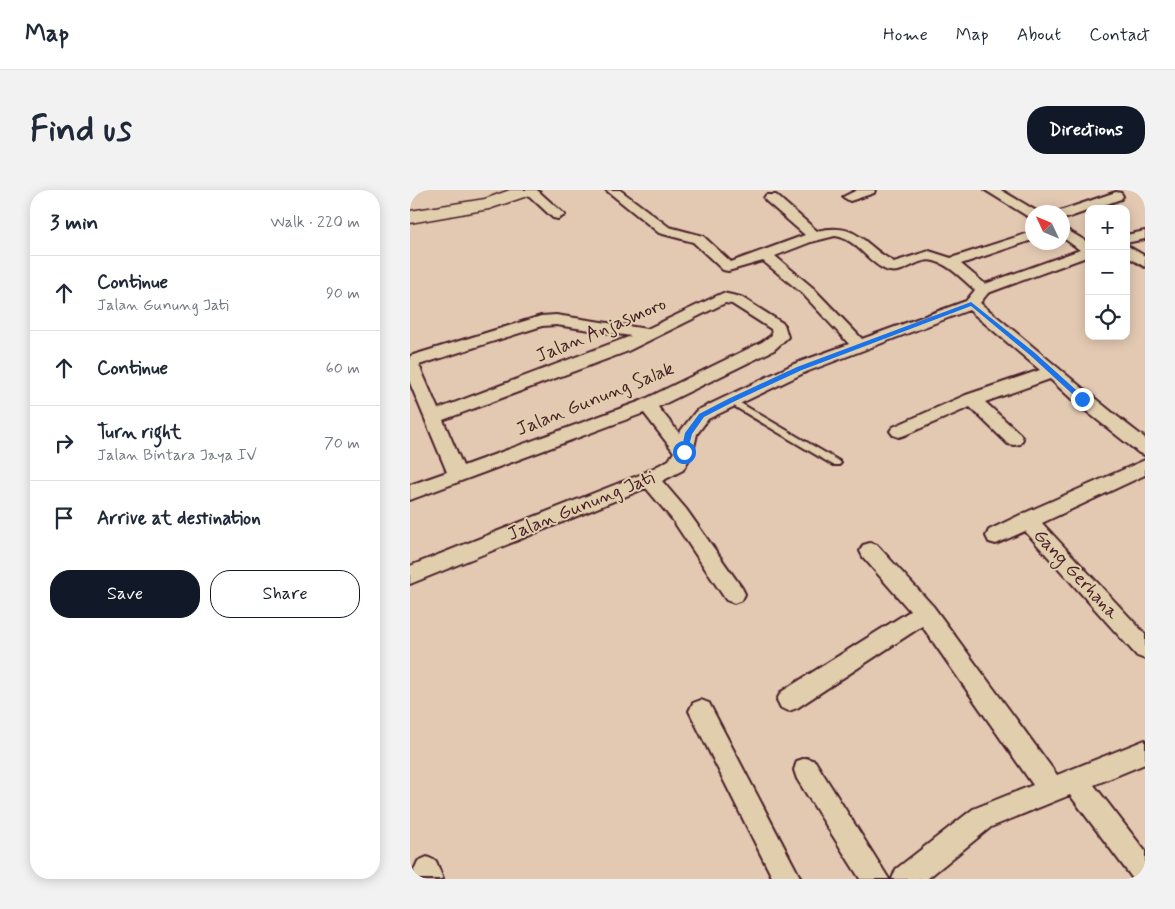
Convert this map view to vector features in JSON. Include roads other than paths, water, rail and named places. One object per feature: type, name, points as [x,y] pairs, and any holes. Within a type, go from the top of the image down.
[{"type":"street","points":[[411,215],[489,204],[528,190],[558,215]]},
{"type":"street","points":[[612,190],[664,230],[698,239],[728,267],[766,256],[815,237],[843,232],[891,267],[898,267],[926,256],[938,257],[983,290]]},
{"type":"street","points":[[850,197],[869,190]]},
{"type":"street","points":[[992,190],[1025,209]]},
{"type":"street","points":[[1070,212],[1116,196]]},
{"type":"street","points":[[771,198],[815,237]]},
{"type":"street","points":[[1130,238],[1145,235]]},
{"type":"street","points":[[1070,236],[1088,250]]},
{"type":"street","points":[[950,264],[1025,238]]},
{"type":"street","points":[[1127,250],[1145,262]]},
{"type":"street","points":[[1085,252],[983,290],[971,304],[1145,448]]},
{"type":"street","points":[[766,256],[807,290],[860,346]]},
{"type":"street","name":"Jalan Anjasmoro","points":[[434,417],[620,348],[723,298],[736,300],[778,327]]},
{"type":"street","name":"Jalan Gunung Jati","points":[[410,575],[649,479],[676,466],[684,452],[688,433],[702,416],[730,400],[800,368],[971,304]]},
{"type":"street","points":[[458,475],[410,362],[540,321],[556,320],[648,334]]},
{"type":"street","name":"Jalan Gunung Salak","points":[[410,493],[647,405],[768,346],[780,337],[778,327]]},
{"type":"street","points":[[899,431],[972,399],[1052,372]]},
{"type":"street","points":[[972,399],[1014,439]]},
{"type":"street","points":[[647,405],[684,452]]},
{"type":"street","points":[[996,536],[1145,467]]},
{"type":"street","points":[[649,479],[679,514],[734,594]]},
{"type":"street","name":"Gang Gerhana","points":[[1027,520],[1145,649]]},
{"type":"street","points":[[870,551],[925,613],[1052,790]]},
{"type":"street","points":[[789,700],[925,613]]},
{"type":"street","points":[[701,710],[787,879]]},
{"type":"street","points":[[906,879],[982,818],[1076,782],[1145,752]]},
{"type":"street","points":[[806,770],[875,879]]},
{"type":"street","points":[[1076,782],[1145,873]]},
{"type":"lane","points":[[730,400],[836,463]]}]
